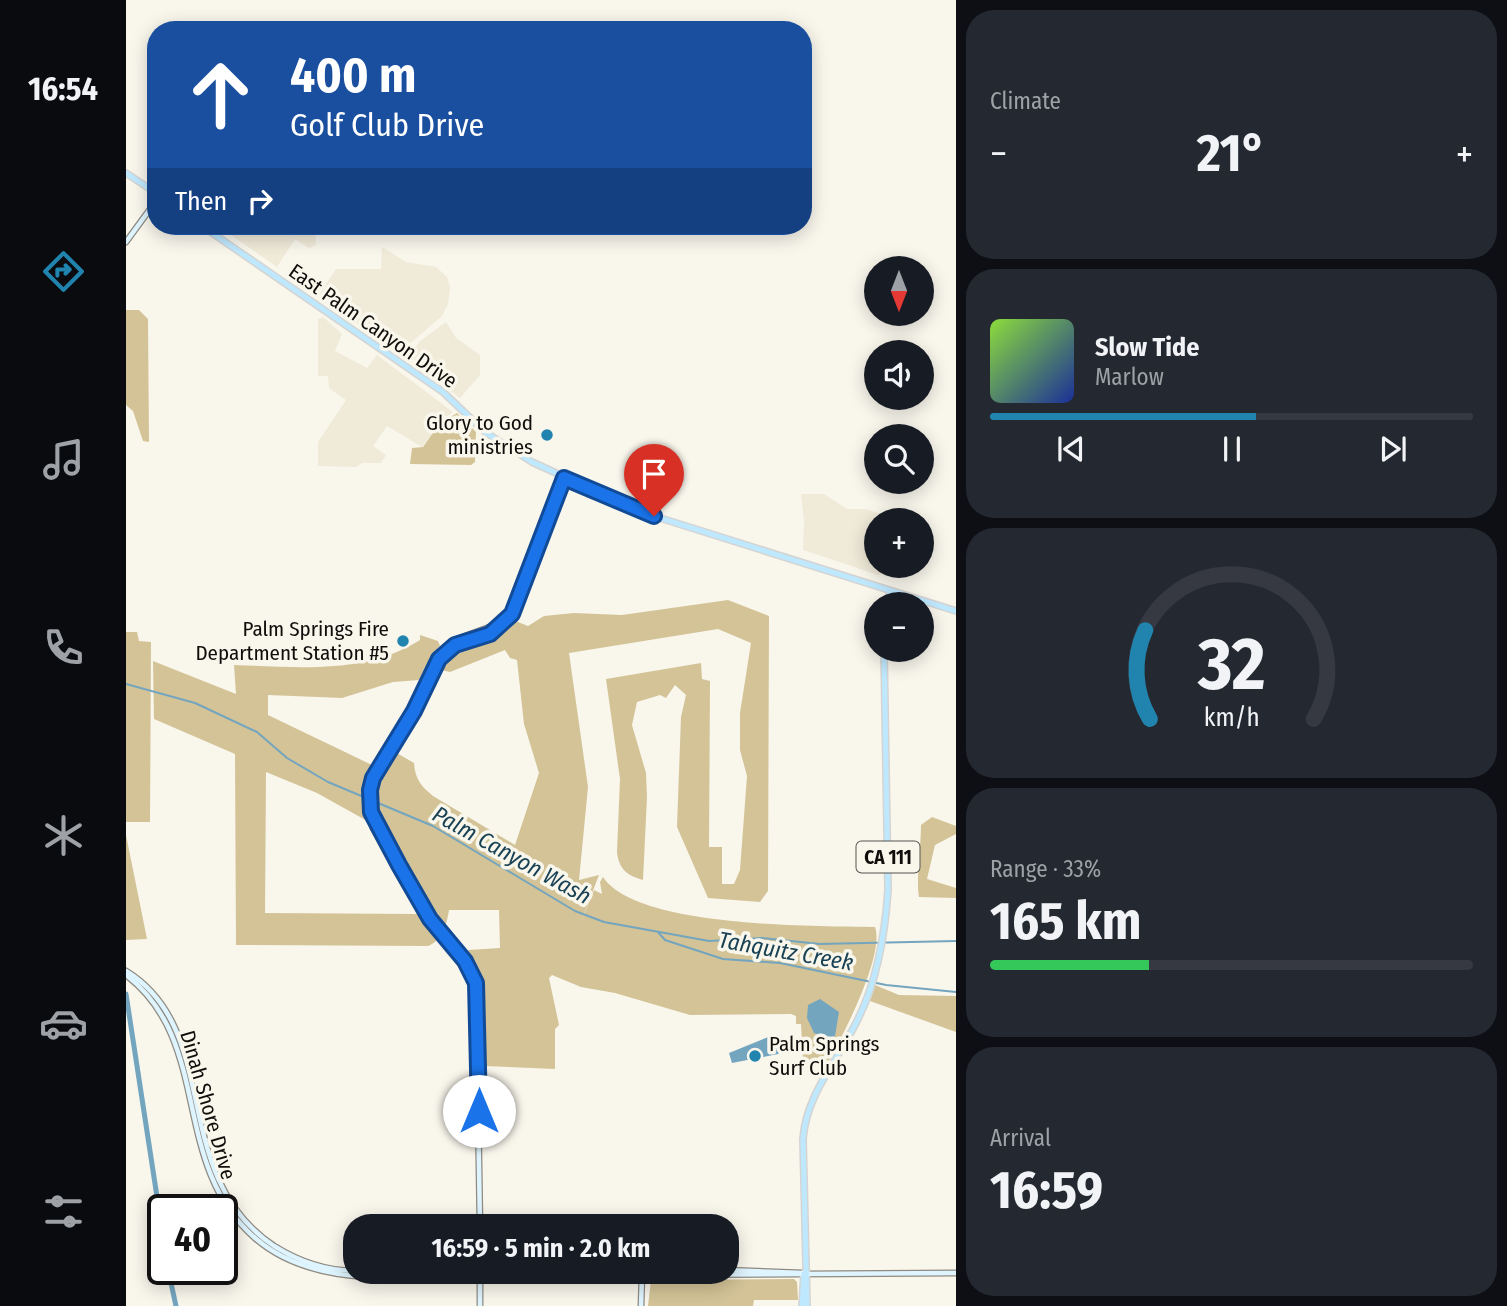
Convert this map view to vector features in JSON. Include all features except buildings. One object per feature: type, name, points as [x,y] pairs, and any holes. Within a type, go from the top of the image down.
[{"type":"main road","points":[[126,173],[147,186]]},
{"type":"main road","points":[[126,242],[147,213]]},
{"type":"main road","name":"East Palm Canyon Drive","points":[[215,235],[443,392],[506,448],[564,478],[641,512],[890,592]]},
{"type":"main road","points":[[480,1214],[478,990],[470,969],[446,940],[420,901],[371,812],[370,790],[373,778],[409,720],[439,659],[455,645],[490,634],[512,614],[564,478]]},
{"type":"main road","name":"East Palm Canyon Drive","points":[[934,605],[956,611]]},
{"type":"main road","name":"CA 111","points":[[802,1306],[805,1117],[866,1001],[885,928],[888,852],[884,662]]},
{"type":"main road","name":"Dinah Shore Drive","points":[[126,973],[146,987],[168,1018],[184,1052],[213,1171],[234,1208],[248,1225],[281,1250],[316,1265],[343,1269]]},
{"type":"main road","name":"Dinah Shore Drive","points":[[168,1018],[208,1173],[229,1212],[260,1243],[298,1264],[343,1275]]},
{"type":"main road","points":[[739,1270],[796,1271],[804,1274],[956,1274]]},
{"type":"main road","name":"Dinah Shore Drive","points":[[739,1274],[804,1274]]},
{"type":"main road","name":"CA 111","points":[[804,1274],[807,1306]]},
{"type":"main road","points":[[480,1284],[480,1306]]},
{"type":"main road","points":[[641,1306],[642,1284]]},
{"type":"shaded area","points":[[231,235],[315,235],[316,245],[309,248],[295,239],[277,267]]},
{"type":"shaded area","points":[[382,247],[406,262],[436,267],[447,277],[450,287],[448,304],[442,316],[400,352],[321,299],[320,293],[336,269],[381,269]]},
{"type":"shaded area","points":[[126,310],[139,310],[148,319],[149,442],[143,441],[133,411],[126,405]]},
{"type":"shaded area","points":[[323,317],[342,334],[335,351],[367,368],[377,355],[453,412],[439,423],[422,447],[387,426],[373,446],[386,455],[381,463],[362,463],[356,467],[318,466],[318,442],[346,400],[329,388],[328,376],[318,376],[318,319]]},
{"type":"shaded area","points":[[446,322],[456,338],[480,355],[480,375],[460,398],[418,366],[411,355],[419,342]]},
{"type":"shaded area","points":[[457,413],[476,432],[475,462],[471,465],[410,464],[412,448],[423,447],[439,424]]},
{"type":"shaded area","points":[[801,494],[824,494],[847,509],[864,509],[864,570],[803,550]]},
{"type":"shaded area","points":[[728,600],[769,616],[768,891],[760,902],[708,898],[677,827],[681,717],[686,695],[675,685],[666,698],[660,695],[637,702],[632,725],[646,773],[643,880],[624,870],[617,852],[620,779],[606,679],[701,663],[702,679],[710,681],[709,847],[722,847],[722,884],[734,884],[740,870],[747,776],[740,750],[740,713],[751,643],[718,629],[569,653],[588,787],[579,880],[599,875],[580,924],[594,890],[602,894],[600,882],[603,877],[622,894],[651,906],[688,915],[772,924],[875,927],[874,956],[868,975],[852,1015],[828,1062],[803,1059],[801,1024],[796,1024],[796,1016],[791,1014],[690,1015],[615,993],[581,987],[552,975],[549,978],[559,1025],[555,1029],[555,1069],[484,1066],[484,987],[468,950],[500,948],[499,910],[449,910],[440,936],[428,946],[236,945],[235,754],[154,719],[153,661],[236,694],[234,665],[306,667],[354,664],[399,651],[420,640],[420,635],[438,641],[440,646],[432,654],[419,680],[393,682],[342,698],[268,695],[268,715],[372,765],[363,791],[369,822],[317,793],[266,772],[265,913],[417,914],[427,908],[377,817],[378,785],[395,752],[414,763],[419,782],[433,796],[515,845],[539,773],[524,724],[517,660],[510,658],[505,650],[450,672],[436,669],[443,660],[513,620],[528,626],[544,616],[574,613],[622,615]]},
{"type":"shaded area","points":[[126,632],[137,632],[139,641],[151,642],[150,822],[126,822]]},
{"type":"shaded area","points":[[932,817],[956,826],[956,834],[935,845],[927,879],[956,888],[956,898],[919,897],[921,825]]},
{"type":"shaded area","points":[[126,835],[147,939],[126,940]]},
{"type":"shaded area","points":[[875,985],[899,995],[956,996],[956,1032],[870,1001]]},
{"type":"shaded area","points":[[739,1279],[794,1279],[797,1282],[798,1300],[754,1300],[753,1306],[648,1306],[651,1284],[739,1284]]},
{"type":"water","points":[[820,999],[839,1012],[835,1036],[829,1038],[814,1033],[807,1018],[808,1005]]},
{"type":"water","points":[[773,1035],[784,1038],[786,1047],[778,1054],[732,1063],[729,1053]]},
{"type":"waterway","name":"Palm Canyon Wash","points":[[126,684],[195,703],[257,732],[287,758],[328,782],[433,826],[575,911],[604,922],[709,941],[762,938],[820,944],[956,941]]},
{"type":"waterway","name":"Tahquitz Creek","points":[[658,932],[665,940],[723,959],[780,963],[886,985],[956,992]]},
{"type":"waterway","points":[[126,994],[157,1194]]},
{"type":"waterway","points":[[171,1285],[176,1306]]},
{"type":"place","name":"Glory to God ministries","points":[[547,435]]},
{"type":"place","name":"Palm Springs Fire Department Station #5","points":[[403,641]]},
{"type":"place","name":"Palm Springs Surf Club","points":[[755,1056]]},
{"type":"route","points":[[479,1111],[476,983],[465,961],[430,919],[379,829],[369,803],[373,778],[377,776],[414,711],[433,669],[444,653],[455,645],[490,634],[512,614],[564,478],[601,496],[654,516]]}]
